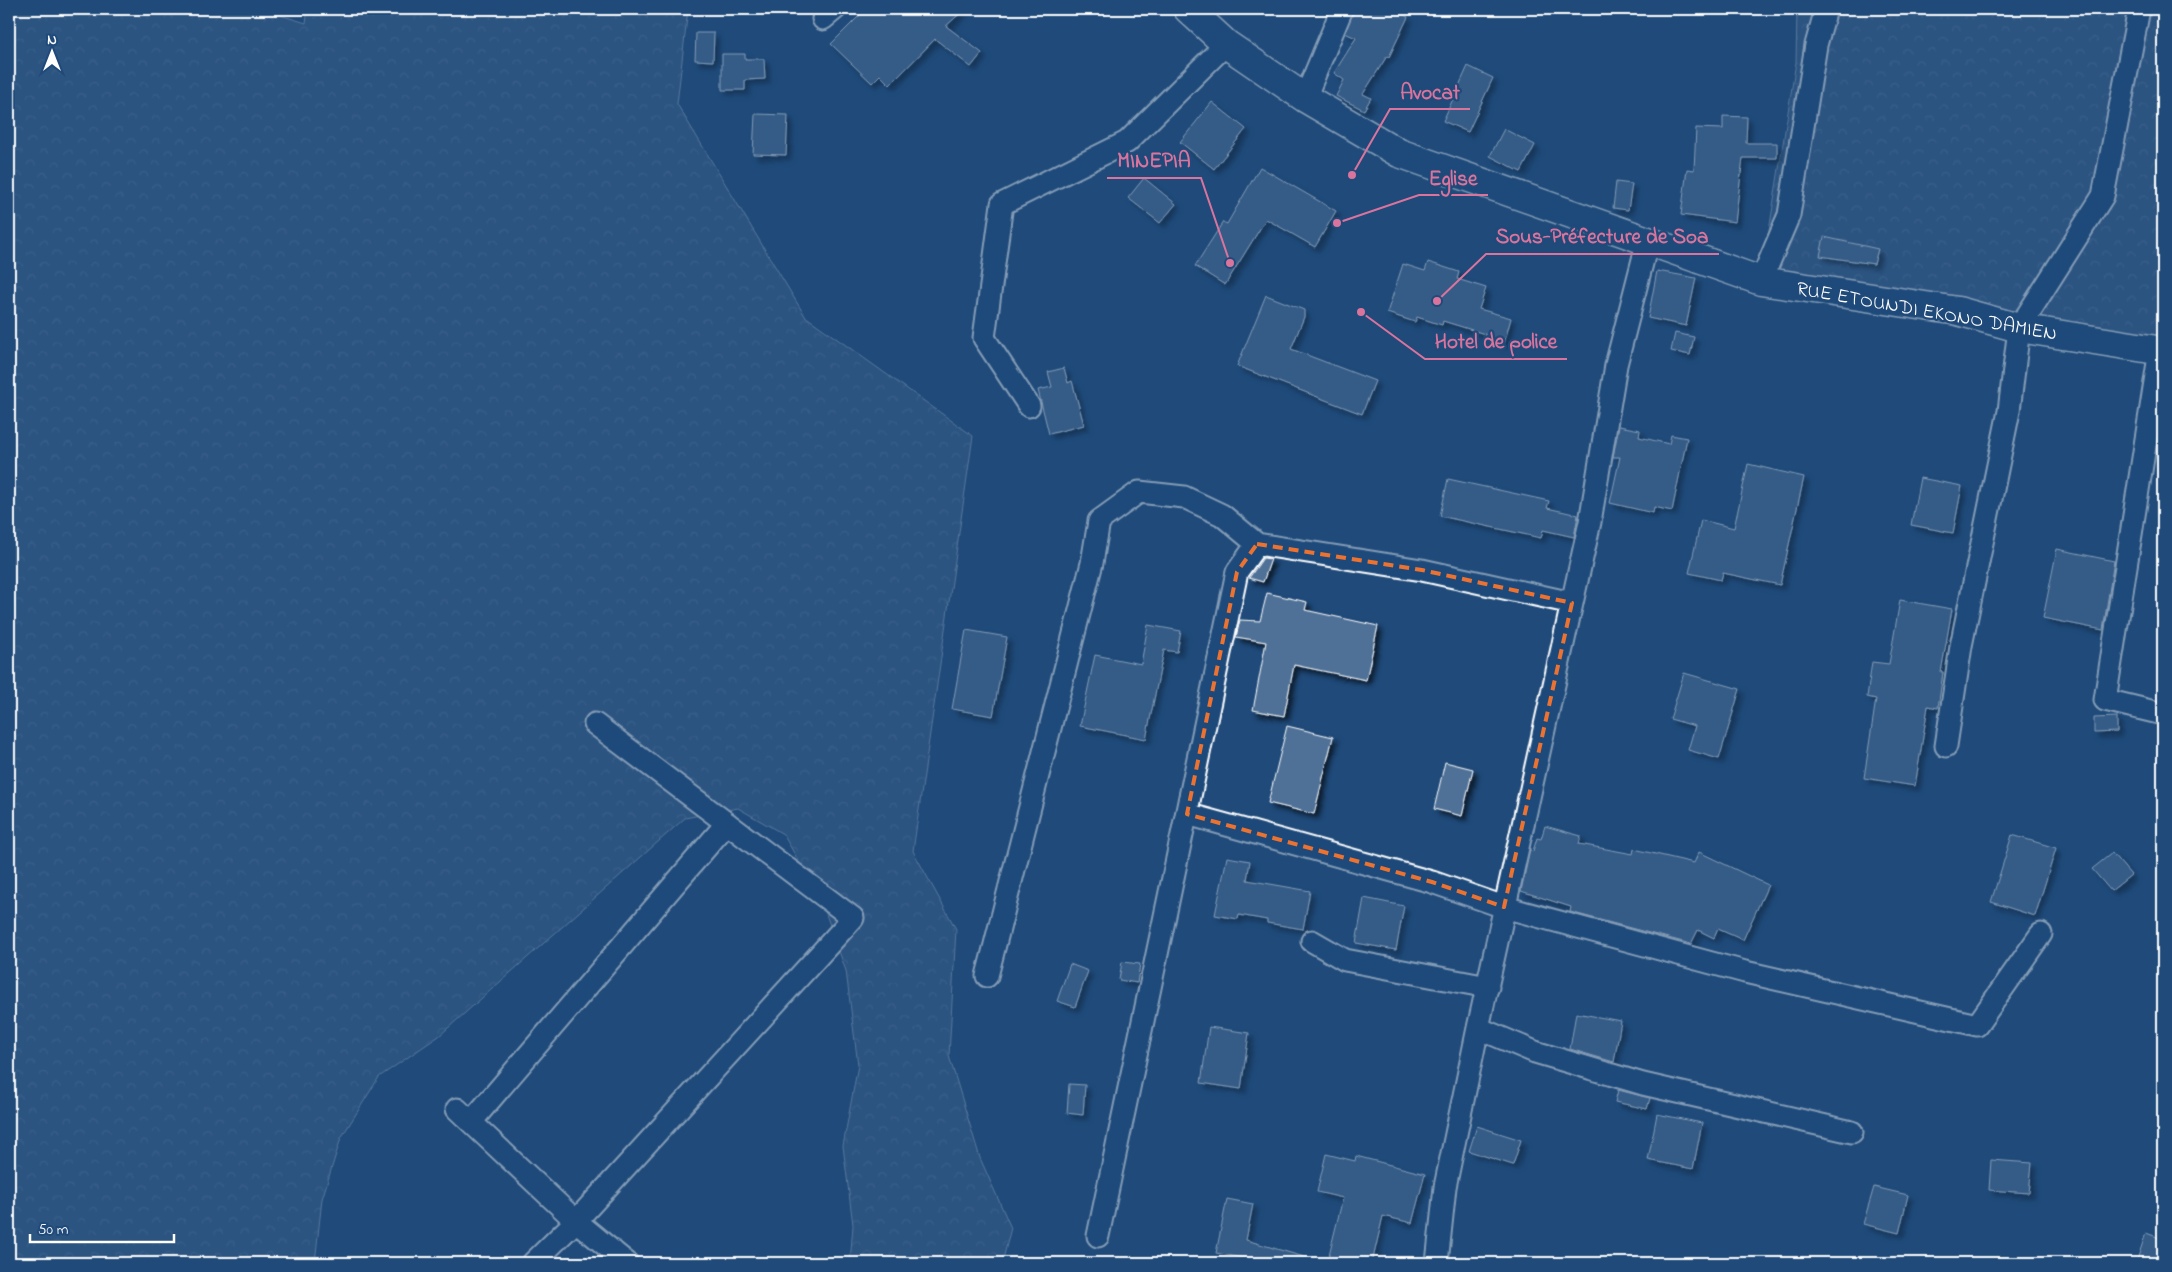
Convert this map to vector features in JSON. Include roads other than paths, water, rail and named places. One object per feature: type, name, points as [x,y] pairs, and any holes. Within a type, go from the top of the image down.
[{"type":"street","name":"RUE ETOUNDI EKONO DAMIEN","points":[[1188,9],[1226,44],[1305,98],[1399,154],[1648,240],[1760,281],[1958,312],[2019,328],[2161,350]]},
{"type":"street","points":[[1305,98],[1342,9]]},
{"type":"street","points":[[1760,281],[1789,215],[1816,45],[1826,9]]},
{"type":"street","points":[[1946,746],[1961,646],[2009,411],[2019,328],[2103,196],[2140,9]]},
{"type":"street","points":[[1029,406],[984,338],[1002,204],[1127,142],[1226,44]]},
{"type":"street","points":[[1437,1263],[1445,1187],[1504,907],[1590,522],[1616,365],[1648,240]]},
{"type":"street","points":[[2161,350],[2105,700],[2163,714]]},
{"type":"street","points":[[987,976],[1092,563],[1099,521],[1138,492],[1184,496],[1222,515],[1257,544],[1422,570],[1572,603]]},
{"type":"street","points":[[1098,1236],[1237,572],[1257,544]]},
{"type":"street","points":[[533,1263],[576,1221],[853,918],[595,724]]},
{"type":"street","points":[[1187,814],[1432,882],[1504,907],[1746,972],[1977,1025],[2041,934]]},
{"type":"street","points":[[627,1263],[576,1221],[464,1116],[727,823]]},
{"type":"street","points":[[1312,941],[1345,960],[1488,987]]},
{"type":"street","points":[[1478,1028],[1535,1052],[1643,1084],[1852,1132]]},
{"type":"place","name":"Avocat","points":[[1352,175]]},
{"type":"place","name":"Eglise","points":[[1337,223]]},
{"type":"place","name":"MINEPIA","points":[[1230,263]]},
{"type":"place","name":"Sous-Préfecture de Soa","points":[[1437,301]]},
{"type":"place","name":"Hotel de police","points":[[1361,312]]}]
